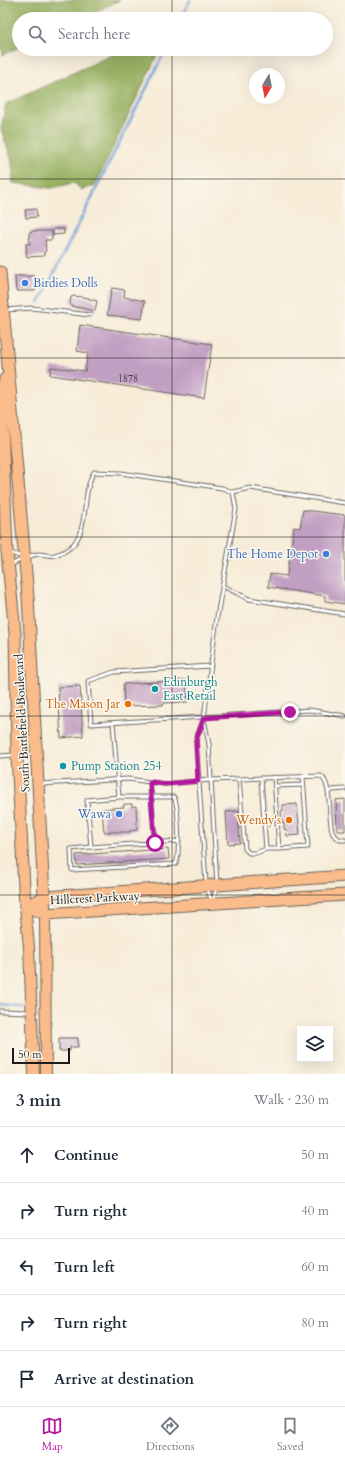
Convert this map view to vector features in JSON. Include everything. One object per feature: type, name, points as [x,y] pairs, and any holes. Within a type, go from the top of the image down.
[{"type":"highway","name":"South Battlefield Boulevard","points":[[0,272],[7,371],[14,422],[38,754],[45,914]]},
{"type":"highway","name":"South Battlefield Boulevard","points":[[7,371],[2,395],[4,553],[15,633],[17,755],[26,906]]},
{"type":"highway","name":"Hillcrest Parkway","points":[[26,906],[45,897],[345,876]]},
{"type":"highway","name":"Hillcrest Parkway","points":[[26,906],[45,914],[345,895]]},
{"type":"main road","name":"South Battlefield Boulevard","points":[[26,906],[34,1074]]},
{"type":"main road","name":"South Battlefield Boulevard","points":[[45,914],[46,1074]]},
{"type":"lane","points":[[3,310],[32,308],[90,315]]},
{"type":"lane","points":[[6,567],[24,557],[39,554],[53,556],[66,552],[77,538],[84,524],[89,480],[94,472],[121,473],[222,488],[233,492],[250,488],[345,503]]},
{"type":"lane","points":[[213,904],[212,885],[198,781],[196,740],[204,718],[210,666],[236,509],[233,492]]},
{"type":"lane","points":[[4,553],[24,557]]},
{"type":"lane","points":[[223,586],[249,599],[345,614]]},
{"type":"lane","points":[[210,666],[114,672],[88,681],[91,724],[204,718],[310,710],[345,716]]},
{"type":"lane","points":[[204,718],[209,744],[213,904]]},
{"type":"lane","points":[[114,723],[119,797]]},
{"type":"lane","points":[[0,756],[38,754]]},
{"type":"lane","points":[[239,780],[245,849],[249,853],[256,853],[266,849],[308,847],[303,776]]},
{"type":"lane","points":[[39,784],[117,779],[165,784],[210,780],[321,776],[325,779],[328,793],[333,834],[340,840],[345,840]]},
{"type":"lane","points":[[274,777],[279,849]]},
{"type":"lane","points":[[261,778],[266,849]]},
{"type":"lane","points":[[150,782],[155,843]]},
{"type":"lane","points":[[275,786],[303,785]]},
{"type":"lane","points":[[328,793],[332,790],[345,789]]},
{"type":"lane","points":[[92,847],[87,800],[119,797],[171,796],[176,799],[179,841],[179,856],[176,864],[72,870],[71,849],[179,841]]},
{"type":"lane","points":[[0,1011],[32,1012]]},
{"type":"green space","points":[[0,0],[120,0],[94,12],[12,12],[12,50],[3,55],[0,40]]},
{"type":"green space","points":[[110,56],[157,56],[95,185],[82,190],[74,183],[51,188],[13,183],[12,161],[1,129],[6,104]]},
{"type":"building","points":[[36,209],[37,217],[26,218],[25,210]]},
{"type":"building","points":[[53,229],[64,229],[64,234],[53,235]]},
{"type":"building","points":[[32,231],[52,231],[52,240],[45,240],[46,251],[44,252],[44,256],[27,257],[26,244],[30,244],[29,233]]},
{"type":"building","name":"Birdies Dolls","points":[[15,276],[35,276],[35,291],[16,291]]},
{"type":"building","points":[[112,288],[125,290],[124,297],[145,301],[142,319],[107,315]]},
{"type":"building","points":[[71,297],[89,298],[97,301],[95,311],[72,306],[70,304]]},
{"type":"building","points":[[80,325],[212,344],[204,398],[50,375],[51,367],[85,371],[88,353],[77,351]]},
{"type":"building","name":"The Home Depot","points":[[303,510],[345,515],[345,604],[325,601],[325,596],[268,587],[270,574],[287,576],[294,527],[300,528]]},
{"type":"building","name":"Edinburgh East Retail","points":[[186,680],[188,702],[163,703],[163,705],[124,706],[123,684]]},
{"type":"building","points":[[80,686],[83,736],[61,738],[58,687]]},
{"type":"building","points":[[345,799],[345,831],[337,831],[336,800]]},
{"type":"building","name":"Wawa","points":[[124,804],[132,804],[132,807],[136,806],[137,830],[129,831],[130,832],[104,832],[102,809],[124,807]]},
{"type":"building","name":"Wendy's","points":[[297,804],[300,835],[287,836],[286,829],[284,829],[284,823],[282,822],[281,811],[283,810],[283,805]]},
{"type":"building","points":[[238,811],[240,843],[228,844],[226,812]]},
{"type":"building","name":"Wawa","points":[[168,849],[169,859],[77,865],[76,855]]},
{"type":"building","points":[[59,1038],[78,1038],[78,1047],[70,1047],[70,1051],[59,1051]]},
{"type":"waterway","points":[[184,12],[190,0]]},
{"type":"waterway","points":[[39,303],[162,56]]},
{"type":"waterway","points":[[0,1005],[28,1008]]},
{"type":"place","name":"Birdies Dolls","points":[[25,283]]},
{"type":"place","name":"The Home Depot","points":[[326,554]]},
{"type":"place","name":"Edinburgh East Retail","points":[[155,689]]},
{"type":"place","name":"The Mason Jar","points":[[128,704]]},
{"type":"place","name":"Pump Station 254","points":[[63,766]]},
{"type":"place","name":"Wawa","points":[[119,814]]},
{"type":"place","name":"Wendy's","points":[[289,820]]},
{"type":"route","points":[[155,843],[150,782],[165,784],[198,781],[196,740],[204,718],[290,712]]}]
